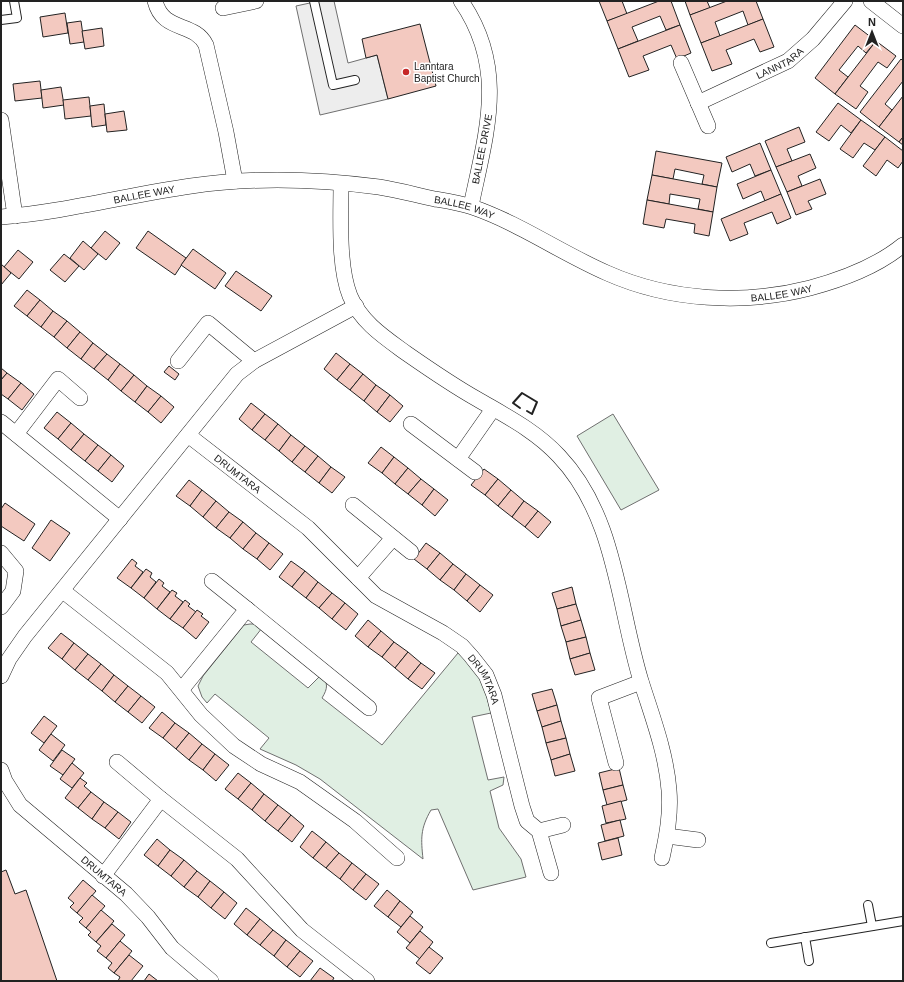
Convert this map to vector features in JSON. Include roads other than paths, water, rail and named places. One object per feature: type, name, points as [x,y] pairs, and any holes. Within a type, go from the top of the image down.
[{"type":"street","points":[[155,1],[159,13],[167,21],[197,34],[206,45],[226,132],[235,181]]},
{"type":"street","points":[[223,8],[256,1]]},
{"type":"street","name":"BALLEE DRIVE","points":[[461,1],[475,23],[484,48],[490,88],[489,122],[470,206]]},
{"type":"street","name":"LANNTARA","points":[[698,103],[788,60],[813,39],[845,1]]},
{"type":"street","points":[[871,1],[903,26]]},
{"type":"street","points":[[681,62],[708,126]]},
{"type":"street","points":[[1,120],[8,216]]},
{"type":"street","name":"BALLEE WAY","points":[[8,216],[73,208],[192,186],[235,181],[279,180],[380,187],[470,206],[499,218],[607,273],[652,288],[686,295],[736,299],[776,296],[840,279],[887,258],[903,245]]},
{"type":"street","points":[[341,184],[346,284],[364,320],[380,334],[438,375],[532,432],[547,444],[567,465],[582,487],[608,544],[641,682],[653,716],[667,774],[670,802],[667,836],[662,858]]},
{"type":"street","points":[[1,676],[9,659],[25,636],[63,591],[237,374],[254,360],[356,306]]},
{"type":"street","points":[[178,361],[208,323],[254,360]]},
{"type":"street","points":[[16,434],[58,379],[80,398]]},
{"type":"street","points":[[458,459],[493,409]]},
{"type":"street","points":[[1,422],[120,519]]},
{"type":"street","points":[[411,424],[475,472]]},
{"type":"street","name":"DRUMTARA","points":[[188,435],[308,528],[373,593],[387,604],[443,633],[462,646],[486,675],[494,696],[522,806],[527,821],[539,831],[551,874]]},
{"type":"street","points":[[353,505],[411,552]]},
{"type":"street","points":[[358,578],[393,538]]},
{"type":"street","points":[[1,553],[16,571],[13,591],[1,607]]},
{"type":"street","points":[[212,581],[369,708]]},
{"type":"street","points":[[63,591],[167,673],[182,689],[201,715],[234,746],[261,764],[300,782],[355,821],[397,858]]},
{"type":"street","points":[[182,689],[247,609]]},
{"type":"street","points":[[616,763],[599,698],[641,682]]},
{"type":"street","points":[[117,762],[237,859],[302,930],[367,981]]},
{"type":"street","name":"DRUMTARA","points":[[1,770],[5,781],[20,805],[136,903],[172,948],[211,981]]},
{"type":"street","points":[[104,876],[161,799]]},
{"type":"street","points":[[539,831],[563,825]]},
{"type":"street","points":[[667,836],[698,840]]},
{"type":"lane","points":[[1,20],[17,18],[14,1]]},
{"type":"lane","points":[[314,1],[333,85],[355,80]]},
{"type":"lane","points":[[868,905],[872,926]]},
{"type":"lane","points":[[771,942],[903,921]]},
{"type":"lane","points":[[805,937],[809,961]]},
{"type":"place","name":"Lanntara Baptist Church","points":[[406,72]]}]
